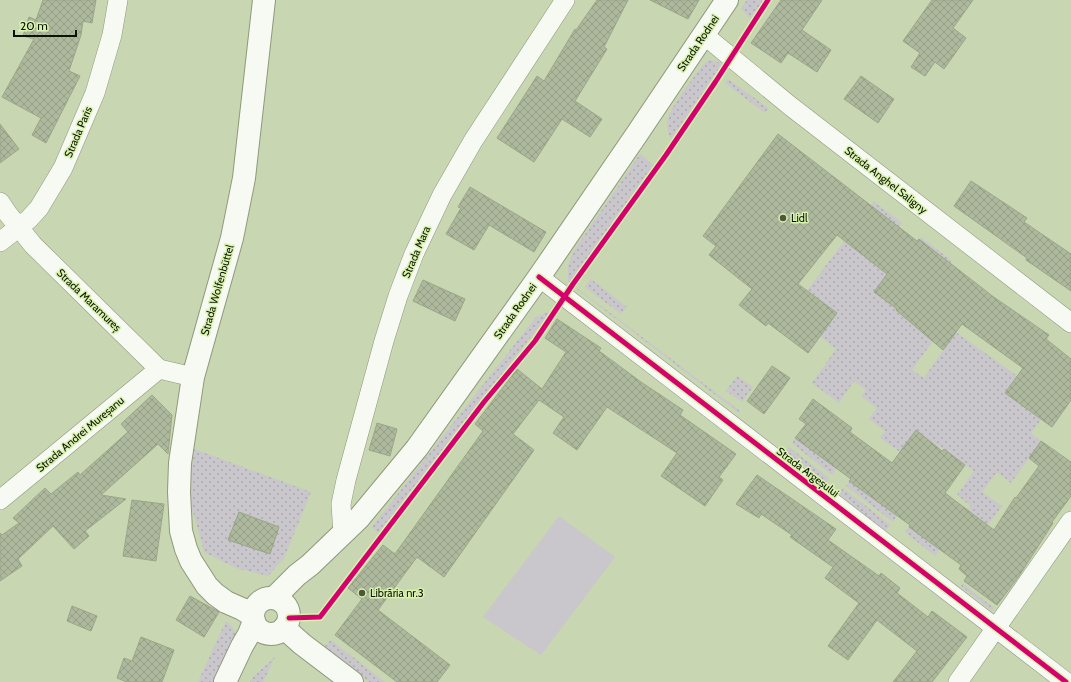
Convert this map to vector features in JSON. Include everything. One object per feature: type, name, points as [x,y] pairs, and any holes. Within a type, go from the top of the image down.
[{"type":"main road","name":"Strada Wolfenbüttel","points":[[264,0],[244,178],[232,238],[193,377],[180,463],[179,513],[181,531],[186,549],[191,561],[200,575],[218,590],[268,615]]},
{"type":"main road","name":"Strada Rodnei","points":[[225,682],[249,634],[288,598],[292,589],[310,565],[359,518],[417,448],[539,277],[727,0]]},
{"type":"main road","points":[[268,615],[302,644],[352,682]]},
{"type":"street","name":"Strada Paris","points":[[0,242],[29,219],[39,208],[62,168],[95,93],[112,35],[118,0]]},
{"type":"street","name":"Strada Mara","points":[[343,534],[341,504],[346,480],[384,341],[398,296],[414,254],[442,196],[473,141],[565,0]]},
{"type":"street","name":"Strada Anghel Saligny","points":[[704,35],[789,105],[1071,323]]},
{"type":"street","name":"Strada Maramureș","points":[[0,202],[33,245],[159,369]]},
{"type":"street","name":"Strada Argeșului","points":[[539,277],[1066,682]]},
{"type":"street","points":[[159,369],[193,377]]},
{"type":"street","name":"Strada Andrei Mureșanu","points":[[0,500],[159,369]]},
{"type":"street","points":[[958,682],[1071,521]]},
{"type":"shaded area","points":[[747,0],[764,0],[751,19],[741,9]]},
{"type":"shaded area","points":[[708,60],[716,61],[722,64],[671,139],[667,124],[671,111],[687,86]]},
{"type":"shaded area","points":[[728,79],[768,108],[765,113],[725,83]]},
{"type":"shaded area","points":[[640,154],[653,165],[570,283],[568,281],[568,266],[573,252]]},
{"type":"shaded area","points":[[874,202],[902,223],[899,227],[871,206]]},
{"type":"shaded area","points":[[921,237],[952,261],[950,263],[919,239]]},
{"type":"shaded area","points":[[844,241],[887,273],[912,288],[896,310],[907,319],[940,331],[912,370],[924,378],[956,332],[1017,376],[1005,393],[1022,405],[1055,401],[1031,433],[1041,441],[1011,483],[997,472],[982,492],[1002,506],[988,525],[968,510],[971,506],[957,495],[974,471],[944,449],[928,440],[900,452],[880,438],[885,431],[869,419],[877,408],[861,396],[866,390],[854,381],[839,403],[812,383],[836,349],[820,336],[837,313],[807,291]]},
{"type":"shaded area","points":[[591,279],[627,307],[621,314],[585,287]]},
{"type":"shaded area","points":[[577,289],[740,411],[739,413]]},
{"type":"shaded area","points":[[551,311],[378,533],[372,527],[536,317]]},
{"type":"shaded area","points":[[737,376],[753,387],[742,402],[726,391]]},
{"type":"shaded area","points":[[795,438],[836,468],[832,475],[792,443]]},
{"type":"shaded area","points":[[789,447],[829,478],[826,482],[786,452]]},
{"type":"shaded area","points":[[194,449],[311,492],[284,558],[268,576],[236,568],[204,552],[189,497]]},
{"type":"shaded area","points":[[849,481],[897,515],[893,522],[846,486]]},
{"type":"shaded area","points":[[843,488],[890,525],[885,531],[839,494]]},
{"type":"shaded area","points":[[559,516],[615,557],[541,655],[483,617]]},
{"type":"shaded area","points":[[909,527],[940,549],[935,556],[905,532]]},
{"type":"shaded area","points":[[962,583],[994,608],[992,611],[961,586]]},
{"type":"shaded area","points":[[226,621],[235,632],[234,642],[227,660],[216,682],[198,682]]},
{"type":"shaded area","points":[[331,640],[385,682],[369,682],[325,646]]},
{"type":"shaded area","points":[[275,657],[263,682],[250,682],[253,677]]},
{"type":"building","points":[[43,0],[96,0],[92,23],[83,21],[81,35],[69,71],[80,76],[46,143],[32,135],[41,118],[2,97],[34,39],[23,36],[29,17],[36,20]]},
{"type":"building","points":[[597,0],[628,0],[604,47],[607,49],[575,101],[602,119],[590,137],[562,119],[534,162],[497,138],[537,76],[544,81],[575,29],[576,30]]},
{"type":"building","points":[[650,0],[699,0],[688,19]]},
{"type":"building","points":[[781,0],[822,0],[802,30],[831,50],[817,72],[788,53],[781,63],[751,43]]},
{"type":"building","points":[[932,0],[973,0],[953,28],[966,38],[944,69],[935,62],[925,76],[911,67],[920,53],[903,41]]},
{"type":"building","points":[[861,76],[894,99],[878,123],[844,99]]},
{"type":"building","points":[[0,124],[19,149],[0,163]]},
{"type":"building","points":[[778,134],[917,241],[919,239],[995,298],[1049,335],[1046,339],[1071,359],[1071,400],[1052,427],[1005,393],[1023,368],[962,324],[943,350],[896,310],[897,309],[874,292],[887,274],[837,235],[798,284],[837,313],[808,353],[768,323],[766,326],[739,305],[752,289],[709,255],[716,246],[703,236]]},
{"type":"building","points":[[971,181],[1027,218],[1024,222],[1071,254],[1071,291],[1026,260],[1027,258],[954,206]]},
{"type":"building","points":[[470,187],[546,232],[534,252],[489,225],[474,250],[446,234],[461,208],[458,207]]},
{"type":"building","points":[[423,280],[465,299],[455,321],[413,301]]},
{"type":"building","points":[[557,319],[601,348],[599,351],[641,382],[683,410],[680,415],[736,454],[719,477],[723,480],[705,506],[661,476],[677,453],[607,407],[577,450],[553,433],[564,417],[539,400],[513,434],[534,450],[444,577],[417,557],[378,610],[450,665],[437,682],[397,682],[335,635],[362,599],[348,588],[383,545],[395,554],[483,431],[475,424],[517,369],[542,389],[566,352],[545,338]]},
{"type":"building","points":[[772,366],[790,378],[764,414],[747,401]]},
{"type":"building","points":[[152,395],[172,415],[168,454],[158,444],[101,495],[126,499],[85,531],[89,536],[74,549],[53,526],[18,559],[22,566],[0,581],[0,533],[2,535],[19,523],[13,518],[45,488],[51,494],[78,472],[80,475],[128,432],[121,424]]},
{"type":"building","points":[[813,399],[852,428],[850,432],[892,463],[916,430],[942,451],[944,449],[965,465],[945,493],[994,530],[1015,497],[1016,498],[1039,466],[1029,458],[1041,441],[1071,462],[1071,496],[1052,522],[1053,523],[1019,576],[997,605],[964,581],[967,576],[959,569],[961,565],[909,527],[910,525],[849,481],[851,479],[795,438],[806,424],[799,419]]},
{"type":"building","points":[[377,423],[397,429],[390,456],[369,450]]},
{"type":"building","points":[[757,475],[836,529],[828,540],[879,576],[881,573],[900,588],[897,593],[928,617],[932,611],[967,637],[932,682],[893,682],[917,651],[877,620],[848,660],[828,646],[859,603],[825,578],[833,567],[790,537],[792,535],[761,514],[759,518],[736,504]]},
{"type":"building","points":[[132,500],[164,504],[156,561],[123,556]]},
{"type":"building","points":[[239,512],[279,527],[270,554],[228,540]]},
{"type":"building","points":[[190,596],[219,612],[204,637],[176,620]]},
{"type":"building","points":[[72,606],[97,616],[91,631],[67,621]]},
{"type":"building","points":[[141,637],[174,650],[162,682],[127,682],[117,678],[124,658],[132,661]]},
{"type":"cycle path","points":[[289,618],[320,617],[484,402],[535,341],[573,284],[666,155],[768,0]]},
{"type":"cycle path","points":[[539,277],[1066,682]]},
{"type":"place","name":"Lidl","points":[[783,218]]},
{"type":"place","name":"Librăria nr.3","points":[[362,593]]}]
